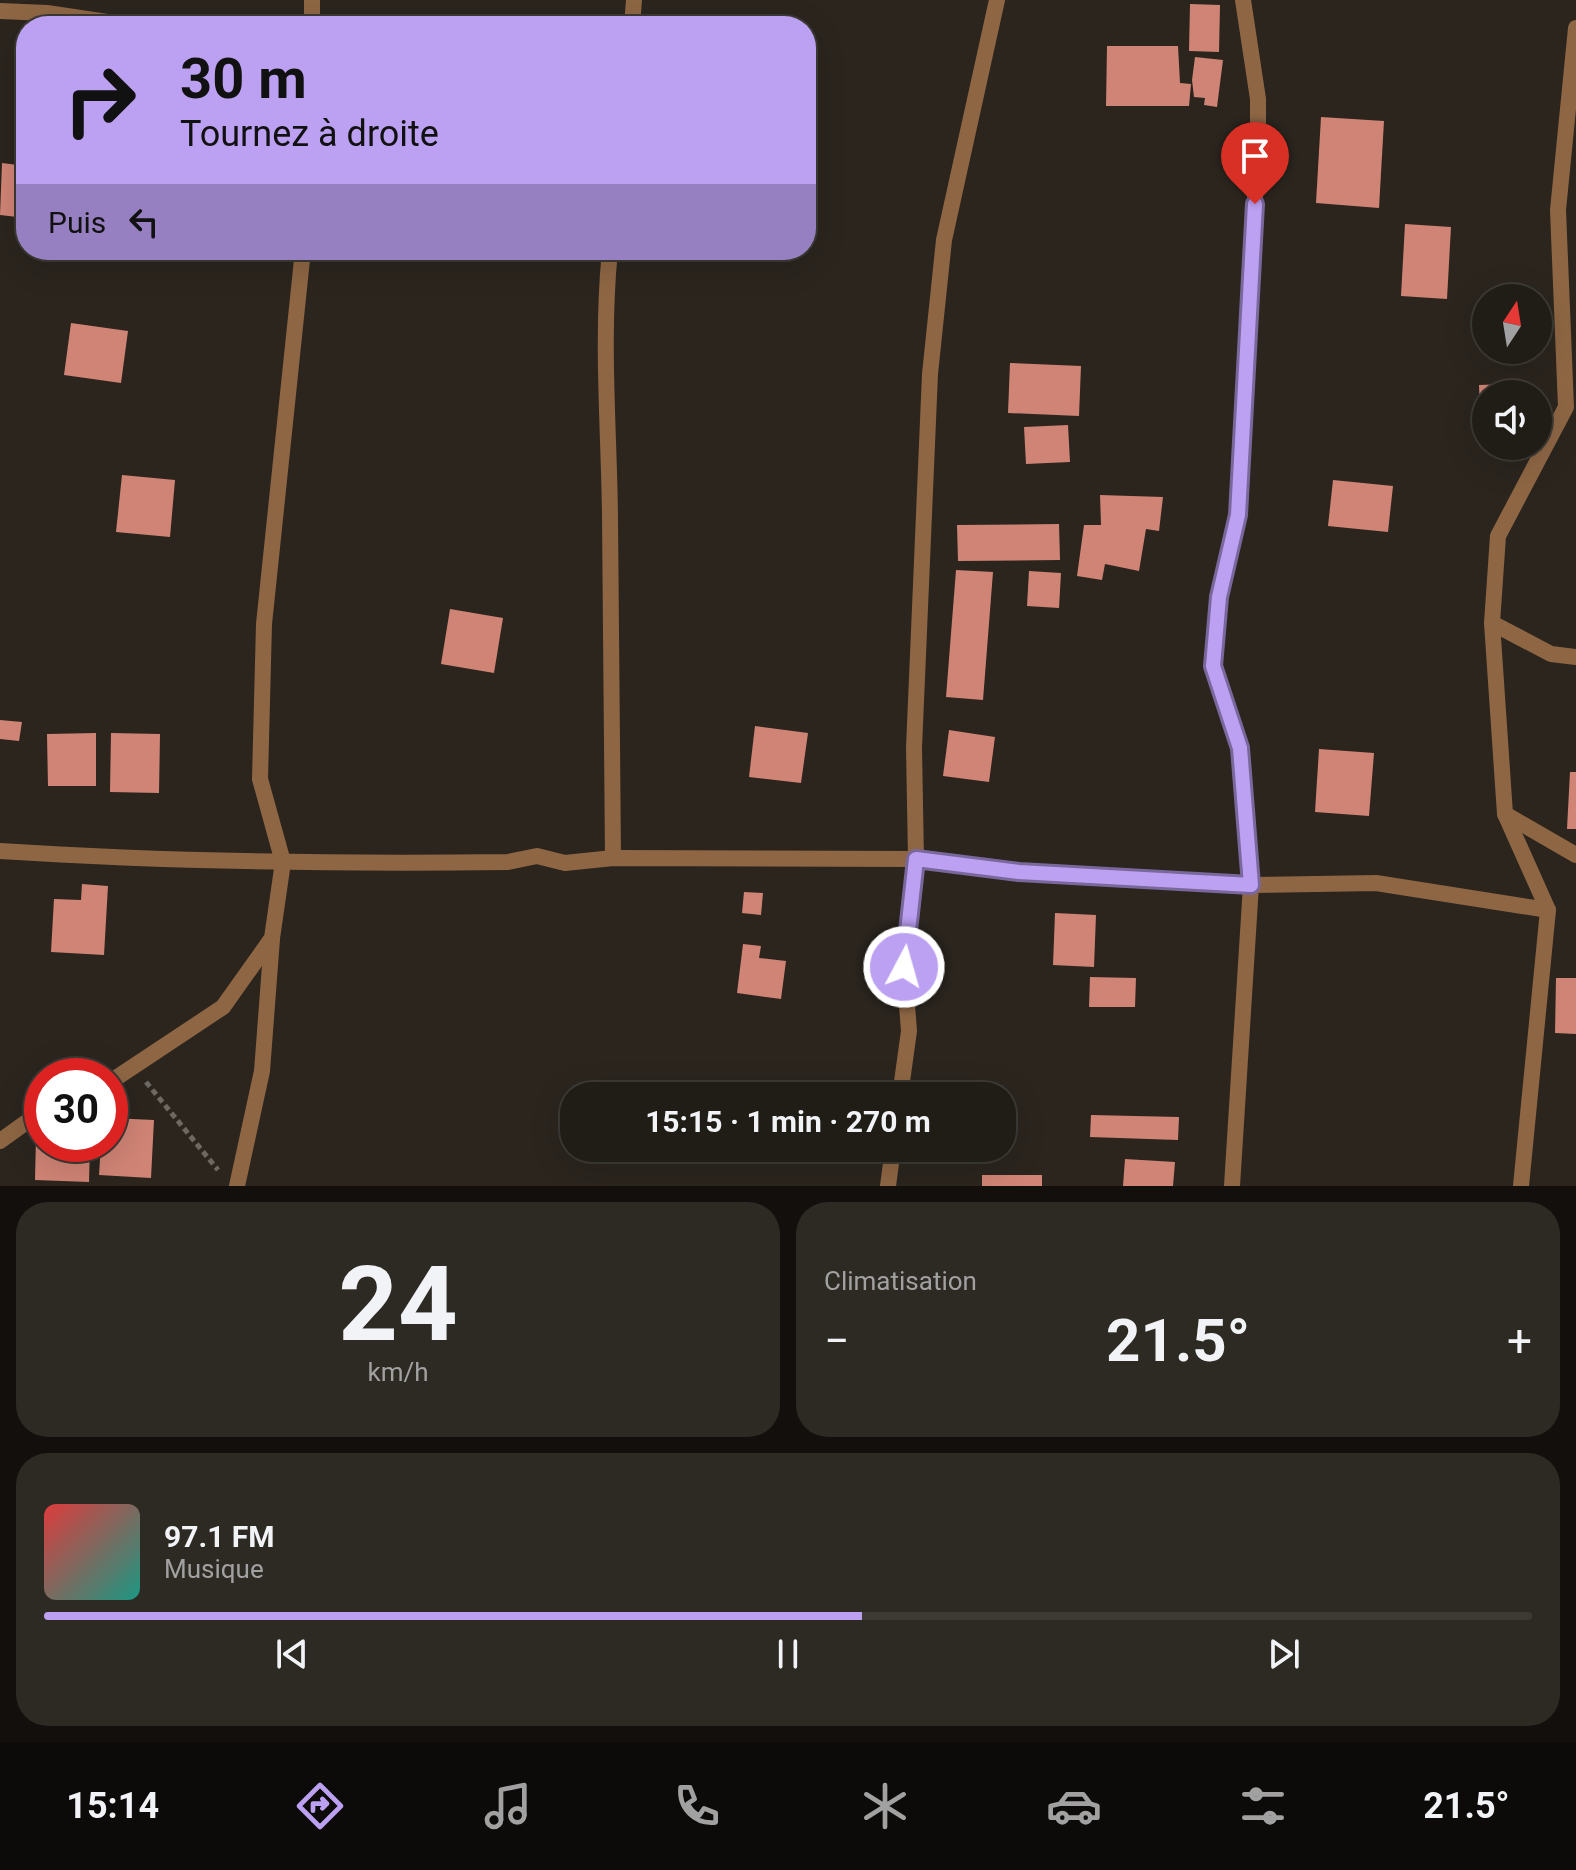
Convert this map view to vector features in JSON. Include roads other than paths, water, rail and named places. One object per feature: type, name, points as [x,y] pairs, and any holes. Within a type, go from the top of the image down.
[{"type":"street","points":[[902,1082],[909,1031],[904,967],[916,859],[914,748],[930,374],[944,240],[997,0]]},
{"type":"street","points":[[1232,1186],[1251,885],[1240,748],[1213,666],[1219,597],[1238,515],[1258,142],[1258,99],[1243,0]]},
{"type":"street","points":[[0,11],[67,16]]},
{"type":"street","points":[[1521,1186],[1548,910],[1505,814],[1492,623],[1498,536],[1566,407],[1558,210],[1576,28]]},
{"type":"street","points":[[237,1186],[262,1071],[272,938],[283,862],[260,779],[264,624],[302,260]]},
{"type":"street","points":[[609,260],[605,300],[605,378],[610,514],[613,858]]},
{"type":"street","points":[[1492,623],[1551,654],[1576,657]]},
{"type":"street","points":[[1505,814],[1576,855]]},
{"type":"street","points":[[0,851],[133,860],[283,862],[508,862],[537,856],[565,863],[613,858],[916,859],[1019,872],[1251,885],[1376,883],[1548,910]]},
{"type":"street","points":[[128,1072],[223,1007],[272,938]]},
{"type":"street","points":[[0,1141],[24,1124]]},
{"type":"street","points":[[888,1186],[891,1162]]}]
